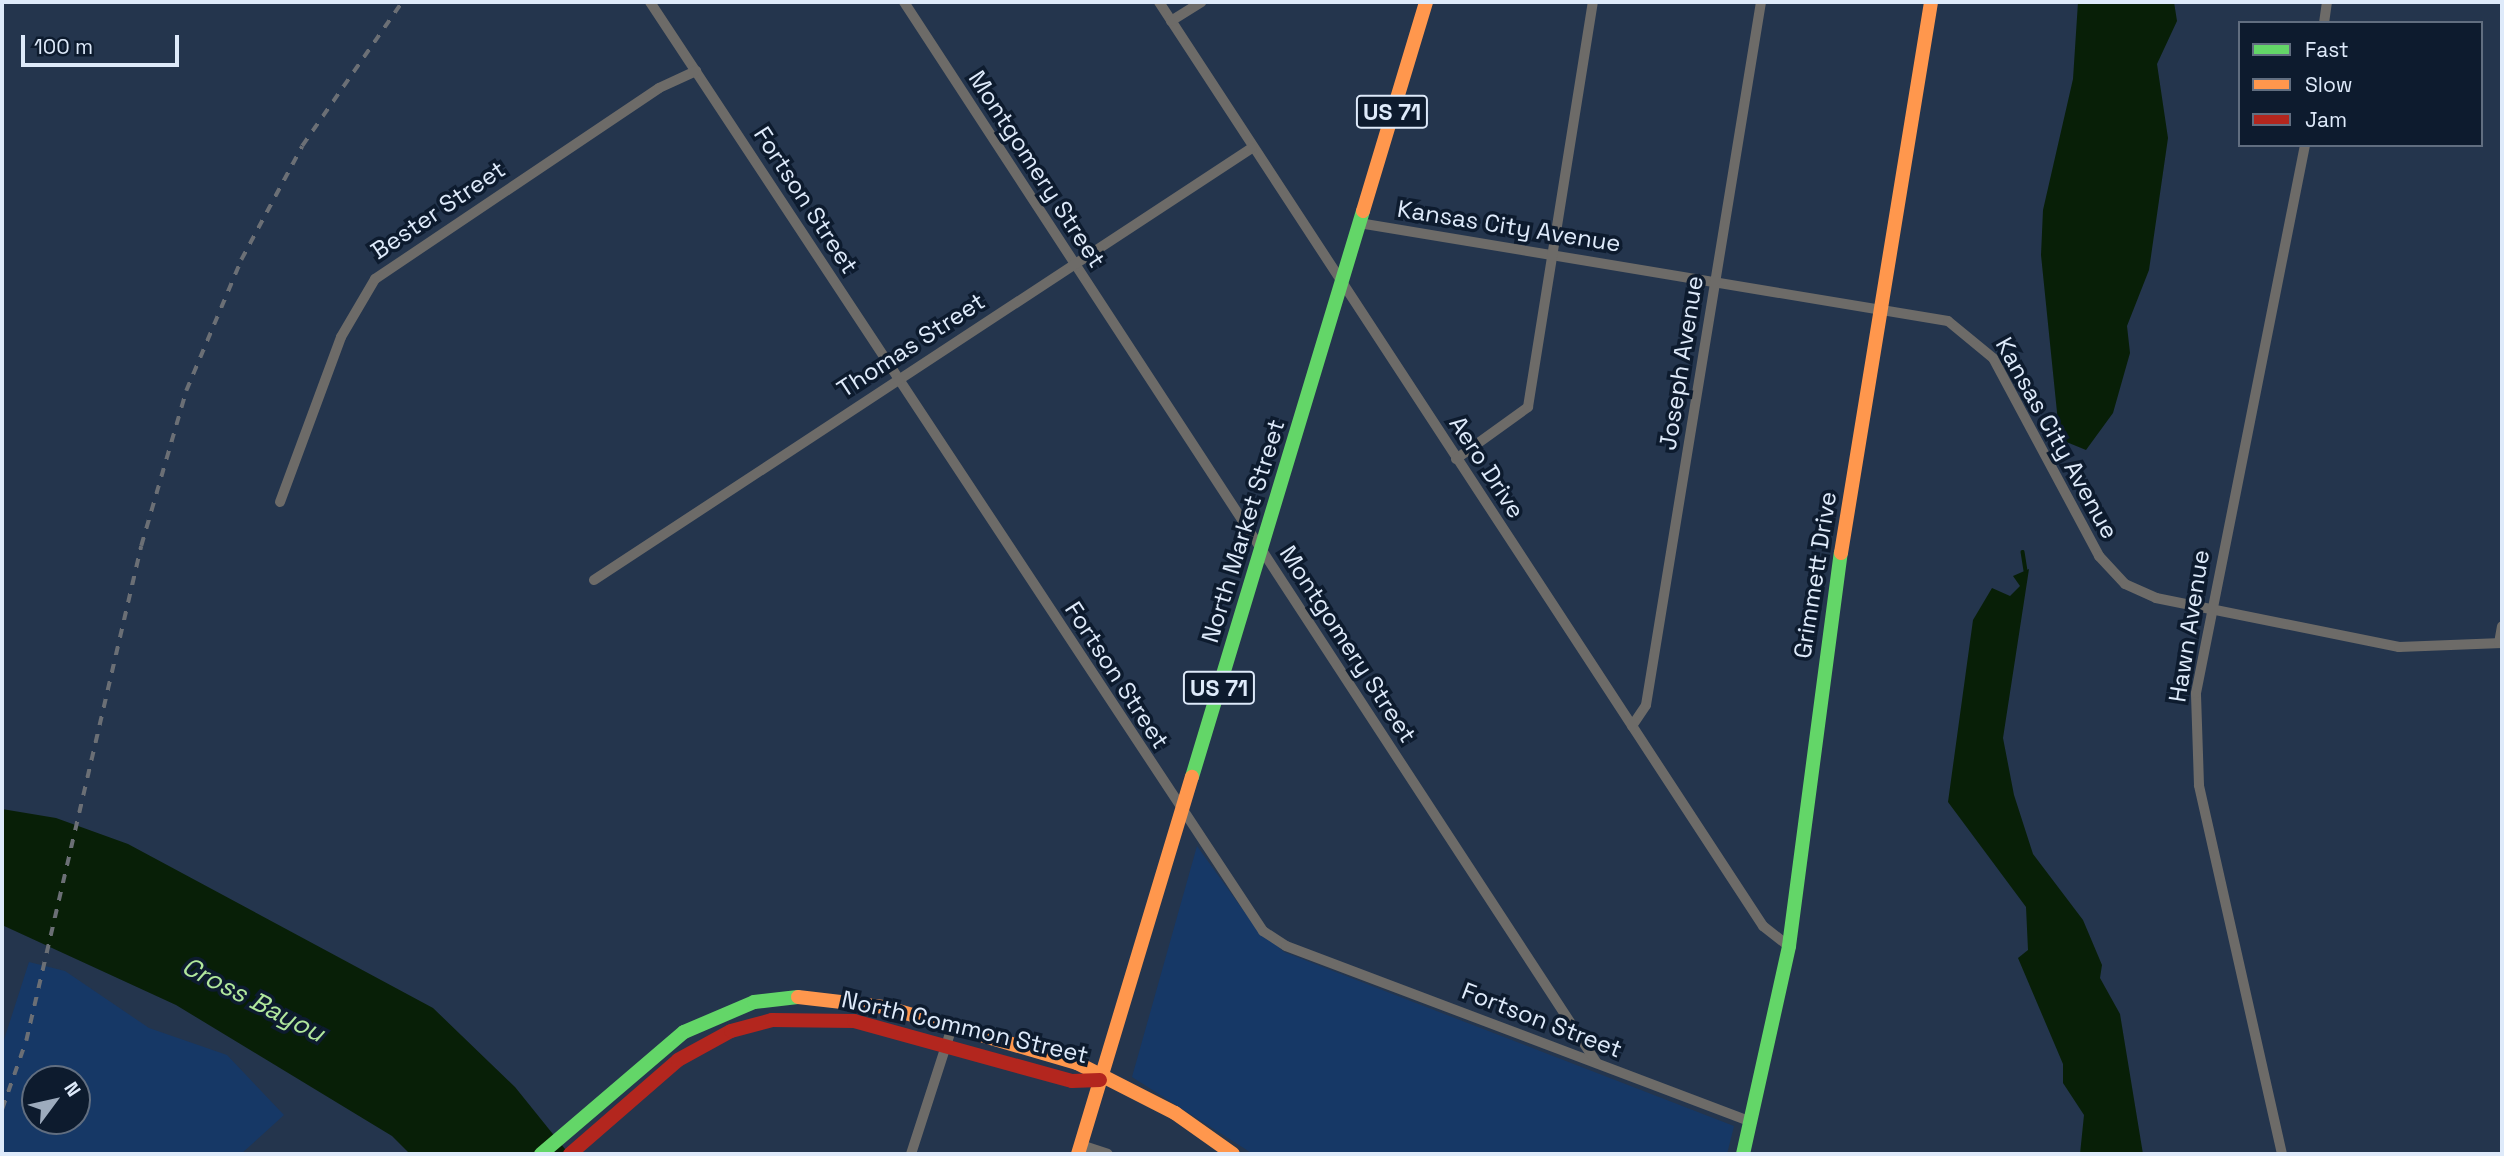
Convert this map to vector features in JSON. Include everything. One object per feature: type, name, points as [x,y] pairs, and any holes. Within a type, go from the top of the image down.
[{"type":"main road","name":"North Market Street","points":[[1080,1150],[1426,2]]},
{"type":"main road","name":"Grimmett Drive","points":[[1743,1154],[1789,946],[1822,671],[1931,2]]},
{"type":"main road","name":"North Common Street","points":[[541,1154],[599,1101],[684,1032],[754,1002],[845,998],[1066,1059],[1100,1080],[1175,1113],[1233,1154]]},
{"type":"main road","name":"North Common Street","points":[[570,1154],[692,1051],[772,1020],[854,1021],[1072,1081],[1100,1080]]},
{"type":"street","name":"Fortson Street","points":[[650,2],[1252,919],[1276,941],[1751,1121]]},
{"type":"street","name":"Montgomery Street","points":[[904,2],[1596,1063]]},
{"type":"street","name":"Aero Drive","points":[[1159,2],[1341,285],[1763,926],[1789,946]]},
{"type":"street","points":[[1171,21],[1201,2]]},
{"type":"street","points":[[1457,459],[1528,407],[1594,2]]},
{"type":"street","name":"Joseph Avenue","points":[[1632,726],[1647,705],[1761,2]]},
{"type":"street","points":[[2324,21],[2328,2]]},
{"type":"street","name":"Bester Street","points":[[280,502],[341,337],[375,279],[659,88],[696,71]]},
{"type":"street","name":"Hawn Avenue","points":[[2282,1154],[2199,785],[2196,693],[2210,610],[2305,147]]},
{"type":"street","name":"Thomas Street","points":[[594,580],[1252,148]]},
{"type":"street","name":"Kansas City Avenue","points":[[1359,223],[1948,321],[1978,340],[2099,556],[2125,584],[2210,610],[2399,647],[2501,643]]},
{"type":"street","points":[[2501,643],[2502,626]]},
{"type":"street","points":[[911,1154],[952,1027]]},
{"type":"street","points":[[1080,1150],[1108,1154]]},
{"type":"shaded area","points":[[1197,846],[1254,925],[1284,952],[1734,1126],[1727,1154],[1253,1154],[1132,1077]]},
{"type":"shaded area","points":[[29,962],[65,971],[149,1028],[227,1055],[284,1115],[241,1154],[2,1154],[2,1046]]},
{"type":"water","points":[[2078,2],[2174,2],[2177,21],[2157,64],[2168,138],[2149,270],[2127,326],[2130,353],[2113,413],[2086,450],[2064,441],[2058,422],[2041,255],[2043,210],[2073,79]]},
{"type":"water","points":[[2029,569],[2003,738],[2014,795],[2033,854],[2083,920],[2102,965],[2100,978],[2120,1014],[2143,1154],[2080,1154],[2084,1115],[2063,1083],[2063,1064],[2018,958],[2028,950],[2026,907],[1948,802],[1973,620],[1992,588],[2010,596],[2020,586],[2013,576]]},
{"type":"water","name":"Cross Bayou","points":[[2,809],[56,818],[128,844],[433,1008],[515,1087],[569,1154],[410,1154],[392,1136],[176,1005],[2,925]]},
{"type":"waterway","points":[[2023,552],[2026,571]]},
{"type":"railway","points":[[2,1109],[26,1041],[141,546],[186,391],[241,260],[302,146],[402,2]]},
{"type":"traffic: fast","points":[[1192,777],[1363,211]]},
{"type":"traffic: fast","points":[[1743,1154],[1789,946],[1841,553]]},
{"type":"traffic: fast","points":[[541,1154],[684,1032],[754,1002],[798,997]]},
{"type":"traffic: slow","points":[[1363,211],[1426,2]]},
{"type":"traffic: slow","points":[[1841,553],[1931,2]]},
{"type":"traffic: slow","points":[[1078,1154],[1192,777]]},
{"type":"traffic: slow","points":[[798,997],[885,1007],[1077,1063],[1175,1113],[1233,1154]]},
{"type":"traffic: jam","points":[[570,1154],[678,1060],[731,1031],[772,1020],[854,1021],[1072,1081],[1100,1080]]}]
